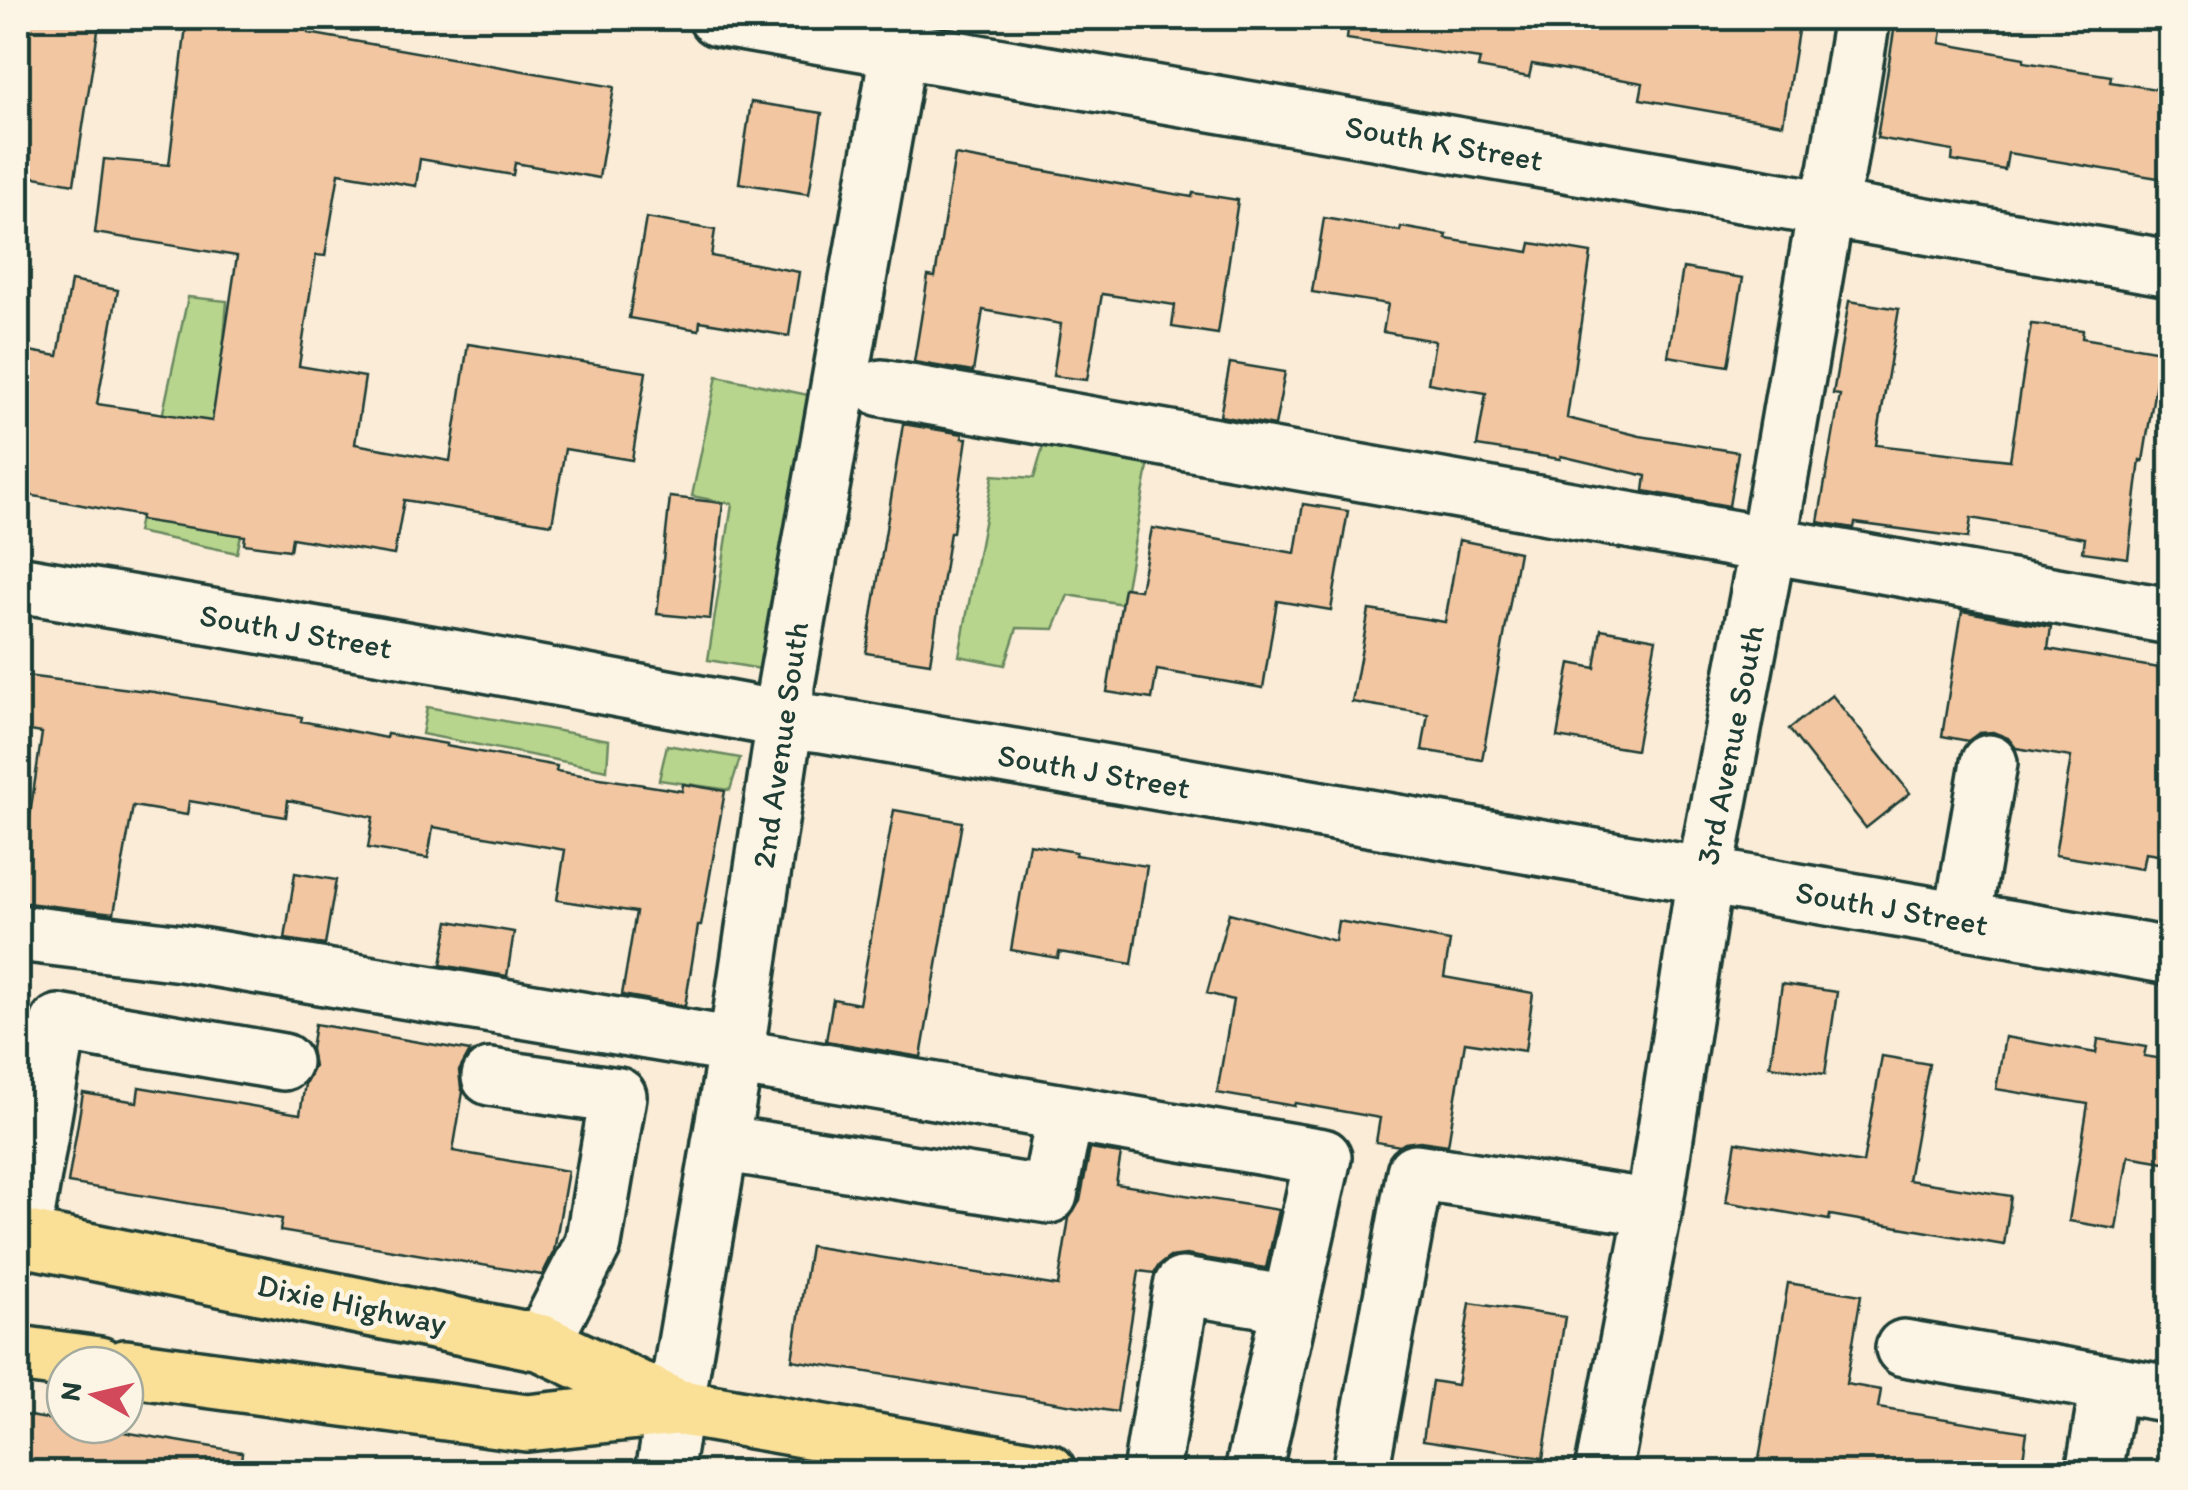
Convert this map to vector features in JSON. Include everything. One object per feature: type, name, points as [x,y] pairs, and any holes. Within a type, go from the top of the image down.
[{"type":"main road","name":"Dixie Highway","points":[[20,1237],[542,1343],[676,1407],[901,1460],[1048,1472]]},
{"type":"main road","points":[[18,1354],[45,1358]]},
{"type":"main road","name":"Dixie Highway","points":[[145,1371],[527,1423],[676,1407]]},
{"type":"street","name":"South K Street","points":[[717,18],[899,33],[1826,209],[2170,268]]},
{"type":"street","name":"3rd Avenue South","points":[[1603,1472],[1654,1208],[1705,876],[1862,18]]},
{"type":"street","name":"2nd Avenue South","points":[[664,1472],[736,1052],[785,720],[786,685],[899,33]]},
{"type":"street","points":[[882,388],[2170,616]]},
{"type":"street","name":"South J Street","points":[[18,584],[453,658],[785,720],[2170,956]]},
{"type":"street","points":[[1962,920],[1989,763]]},
{"type":"street","points":[[18,933],[182,952],[1065,1114],[1323,1157],[1252,1472]]},
{"type":"street","points":[[20,1237],[59,1022],[283,1062]]},
{"type":"street","points":[[490,1077],[618,1096],[593,1244],[542,1343]]},
{"type":"street","points":[[720,1143],[1049,1195],[1065,1114]]},
{"type":"street","points":[[1360,1472],[1415,1172],[1654,1208]]},
{"type":"street","points":[[1152,1472],[1182,1286],[1290,1304]]},
{"type":"street","points":[[1904,1348],[2170,1394]]},
{"type":"street","points":[[2094,1472],[2110,1384]]},
{"type":"green space","points":[[188,297],[227,301],[221,377],[274,386],[237,553],[137,532]]},
{"type":"green space","points":[[717,376],[808,395],[761,669],[708,660],[732,504],[692,496]]},
{"type":"green space","points":[[1047,433],[1151,451],[1123,604],[1068,595],[1054,629],[1017,628],[1005,665],[959,656],[993,475],[1034,478]]},
{"type":"green space","points":[[427,707],[609,740],[607,770],[422,734]]},
{"type":"green space","points":[[667,745],[740,758],[730,790],[659,780]]},
{"type":"building","points":[[22,18],[100,18],[74,184],[18,174],[18,45]]},
{"type":"building","points":[[187,18],[227,18],[309,30],[308,33],[614,87],[599,178],[515,163],[513,175],[420,159],[416,186],[339,173],[325,256],[316,255],[299,366],[365,377],[355,444],[450,461],[468,344],[646,372],[632,460],[565,449],[552,524],[404,500],[394,555],[292,538],[290,550],[244,544],[245,536],[140,520],[141,516],[18,493],[18,349],[58,356],[71,281],[118,290],[97,404],[212,421],[237,256],[95,233],[104,159],[169,165]]},
{"type":"building","points":[[1349,18],[1668,18],[1733,28],[1735,18],[1800,18],[1783,124],[1640,99],[1643,83],[1532,64],[1529,77],[1478,68],[1480,59],[1347,39]]},
{"type":"building","points":[[1896,18],[1944,18],[1940,43],[2111,76],[2110,82],[2170,91],[2170,180],[2008,153],[2005,170],[1952,161],[1953,151],[1877,138]]},
{"type":"building","points":[[751,102],[822,113],[809,194],[739,183]]},
{"type":"building","points":[[955,155],[1192,197],[1193,193],[1238,200],[1218,334],[1172,327],[1175,305],[1102,294],[1087,380],[1053,376],[1061,324],[983,310],[973,372],[914,362],[928,276],[935,277]]},
{"type":"building","points":[[646,218],[715,230],[711,256],[799,272],[789,336],[700,321],[699,330],[629,318]]},
{"type":"building","points":[[1324,218],[1400,231],[1401,227],[1447,235],[1446,239],[1529,252],[1531,243],[1591,253],[1567,418],[1640,436],[1738,452],[1729,506],[1644,491],[1646,476],[1561,456],[1560,459],[1477,446],[1486,393],[1428,383],[1435,341],[1383,332],[1388,304],[1312,292]]},
{"type":"building","points":[[1683,268],[1743,278],[1728,366],[1668,356]]},
{"type":"building","points":[[1849,301],[1899,309],[1876,445],[2010,460],[2031,324],[2083,330],[2082,338],[2161,351],[2143,461],[2140,460],[2128,558],[2083,552],[2085,538],[1971,518],[1968,538],[1818,522],[1840,395],[1833,394]]},
{"type":"building","points":[[1230,363],[1285,372],[1275,426],[1220,416]]},
{"type":"building","points":[[903,424],[963,434],[962,438],[967,438],[930,663],[866,653]]},
{"type":"building","points":[[670,497],[723,503],[710,619],[657,614]]},
{"type":"building","points":[[1303,504],[1348,511],[1331,610],[1277,601],[1263,688],[1157,670],[1152,699],[1107,692],[1124,588],[1140,590],[1152,528],[1295,553]]},
{"type":"building","points":[[1459,540],[1519,552],[1482,760],[1422,750],[1428,714],[1352,702],[1369,610],[1445,622]]},
{"type":"building","points":[[1962,611],[2051,627],[2048,649],[2170,670],[2170,857],[2145,853],[2142,869],[2055,855],[2071,757],[2016,748],[2008,738],[1993,732],[1979,733],[1968,741],[1942,736]]},
{"type":"building","points":[[1601,629],[1656,639],[1636,750],[1557,737],[1570,663],[1595,668]]},
{"type":"building","points":[[18,675],[154,692],[302,717],[301,721],[386,738],[387,734],[557,766],[556,771],[682,791],[683,784],[725,791],[685,1006],[622,995],[636,912],[557,900],[565,850],[433,827],[428,858],[368,848],[373,817],[288,800],[286,817],[189,801],[187,815],[133,806],[114,913],[18,902],[18,861],[23,862],[42,733],[18,729]]},
{"type":"building","points":[[1832,695],[1910,793],[1866,828],[1789,729]]},
{"type":"building","points":[[894,810],[962,822],[921,1057],[826,1041],[833,999],[859,1004]]},
{"type":"building","points":[[1029,844],[1147,866],[1132,964],[1059,952],[1058,958],[1011,950]]},
{"type":"building","points":[[295,873],[336,880],[325,945],[285,939]]},
{"type":"building","points":[[1229,913],[1335,941],[1338,921],[1450,941],[1444,977],[1533,993],[1525,1051],[1465,1042],[1448,1145],[1376,1142],[1380,1118],[1217,1093],[1233,1000],[1207,993]]},
{"type":"building","points":[[449,921],[514,932],[507,976],[441,965]]},
{"type":"building","points":[[1782,984],[1837,992],[1825,1074],[1770,1066]]},
{"type":"building","points":[[315,1024],[470,1051],[459,1071],[463,1092],[453,1151],[568,1171],[554,1251],[542,1275],[280,1231],[282,1219],[68,1183],[83,1093],[137,1102],[139,1087],[300,1114],[305,1084],[314,1066],[311,1049]]},
{"type":"building","points":[[2005,1037],[2096,1053],[2098,1039],[2146,1047],[2144,1056],[2170,1060],[2170,1163],[2128,1156],[2116,1229],[2069,1221],[2088,1104],[1996,1089]]},
{"type":"building","points":[[1882,1056],[1929,1064],[1908,1180],[2011,1196],[2004,1245],[1830,1215],[1829,1220],[1726,1202],[1736,1142],[1863,1163]]},
{"type":"building","points":[[1090,1149],[1121,1154],[1116,1184],[1279,1210],[1266,1268],[1186,1255],[1170,1257],[1154,1273],[1139,1271],[1117,1412],[792,1360],[810,1246],[1058,1286],[1069,1218],[1080,1201]]},
{"type":"building","points":[[1788,1283],[1861,1295],[1846,1384],[1881,1390],[1878,1408],[2027,1432],[2021,1472],[1757,1472]]},
{"type":"building","points":[[1470,1303],[1565,1317],[1543,1458],[1423,1440],[1432,1381],[1457,1385]]},
{"type":"building","points":[[18,1414],[45,1419],[45,1445],[145,1445],[145,1436],[242,1452],[240,1472],[18,1472]]}]
